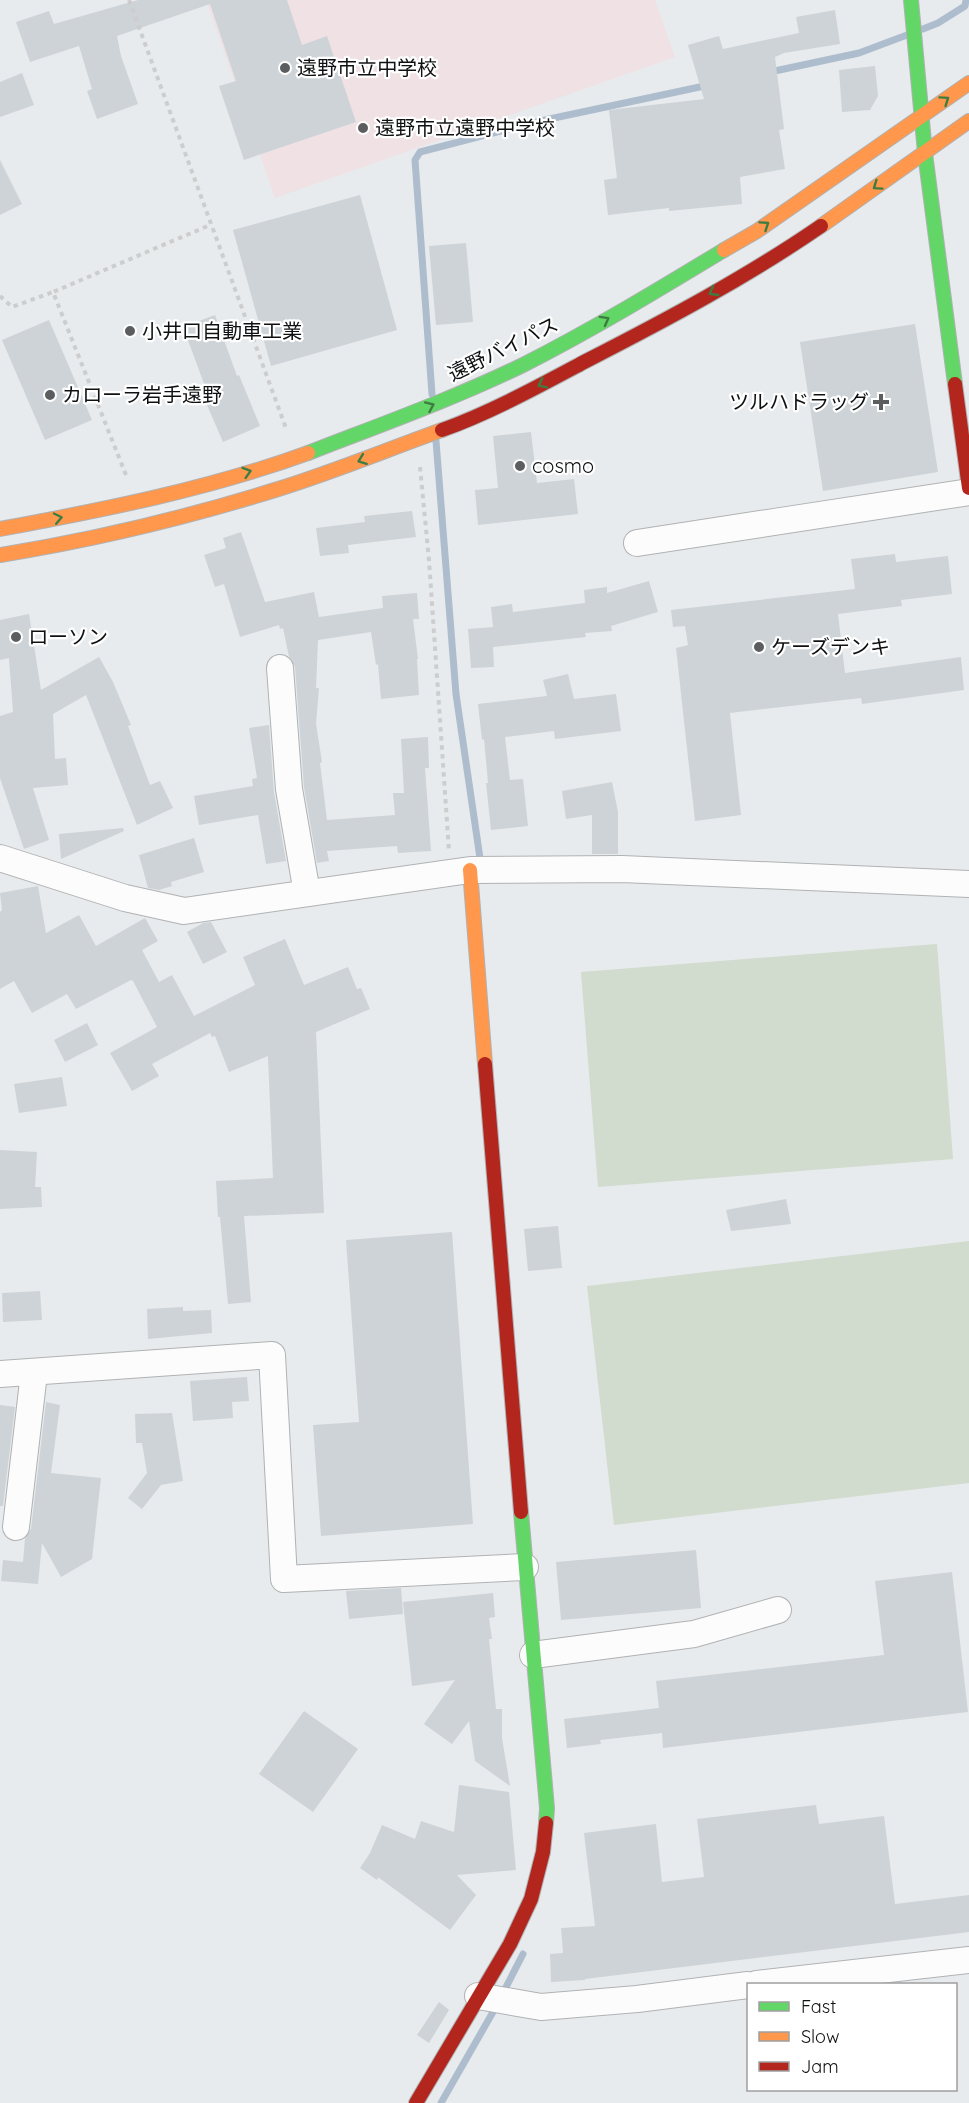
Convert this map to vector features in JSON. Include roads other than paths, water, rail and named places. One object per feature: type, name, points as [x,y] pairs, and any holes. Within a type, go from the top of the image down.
[{"type":"main road","points":[[911,0],[925,153],[969,488]]},
{"type":"main road","name":"遠野バイパス","points":[[0,529],[136,501],[226,479],[296,458],[416,412],[522,365],[612,317],[757,231],[969,83]]},
{"type":"main road","points":[[0,555],[51,548],[179,518],[276,490],[451,427],[542,384],[658,324],[786,250],[969,121]]},
{"type":"main road","points":[[416,2103],[481,1996],[510,1944],[531,1899],[543,1852],[547,1808],[460,872]]},
{"type":"street","points":[[637,543],[969,492]]},
{"type":"street","points":[[280,668],[289,789],[307,893]]},
{"type":"street","points":[[0,858],[125,898],[184,911],[460,872],[622,869],[969,884]]},
{"type":"street","points":[[0,1374],[272,1355],[284,1580],[525,1568]]},
{"type":"street","points":[[16,1527],[34,1373]]},
{"type":"street","points":[[534,1655],[694,1634],[778,1610]]},
{"type":"street","points":[[766,1983],[969,1960]]},
{"type":"street","points":[[481,1996],[541,2007],[747,1986]]},
{"type":"waterway","points":[[923,29],[938,23],[965,6],[966,0]]},
{"type":"waterway","points":[[770,72],[859,53],[907,35]]},
{"type":"waterway","points":[[432,394],[415,160],[420,152],[540,121],[709,85]]},
{"type":"waterway","points":[[436,441],[456,694],[481,865]]},
{"type":"waterway","points":[[502,1995],[523,1954]]},
{"type":"waterway","points":[[441,2103],[497,2005]]},
{"type":"place","name":"遠野市立中学校","points":[[285,68]]},
{"type":"place","name":"遠野市立遠野中学校","points":[[363,128]]},
{"type":"place","name":"小井口自動車工業","points":[[130,331]]},
{"type":"place","name":"カローラ岩手遠野","points":[[50,395]]},
{"type":"place","name":"ツルハドラッグ","points":[[881,402]]},
{"type":"place","name":"cosmo","points":[[520,466]]},
{"type":"place","name":"ローソン","points":[[16,637]]},
{"type":"place","name":"ケーズデンキ","points":[[759,647]]}]
